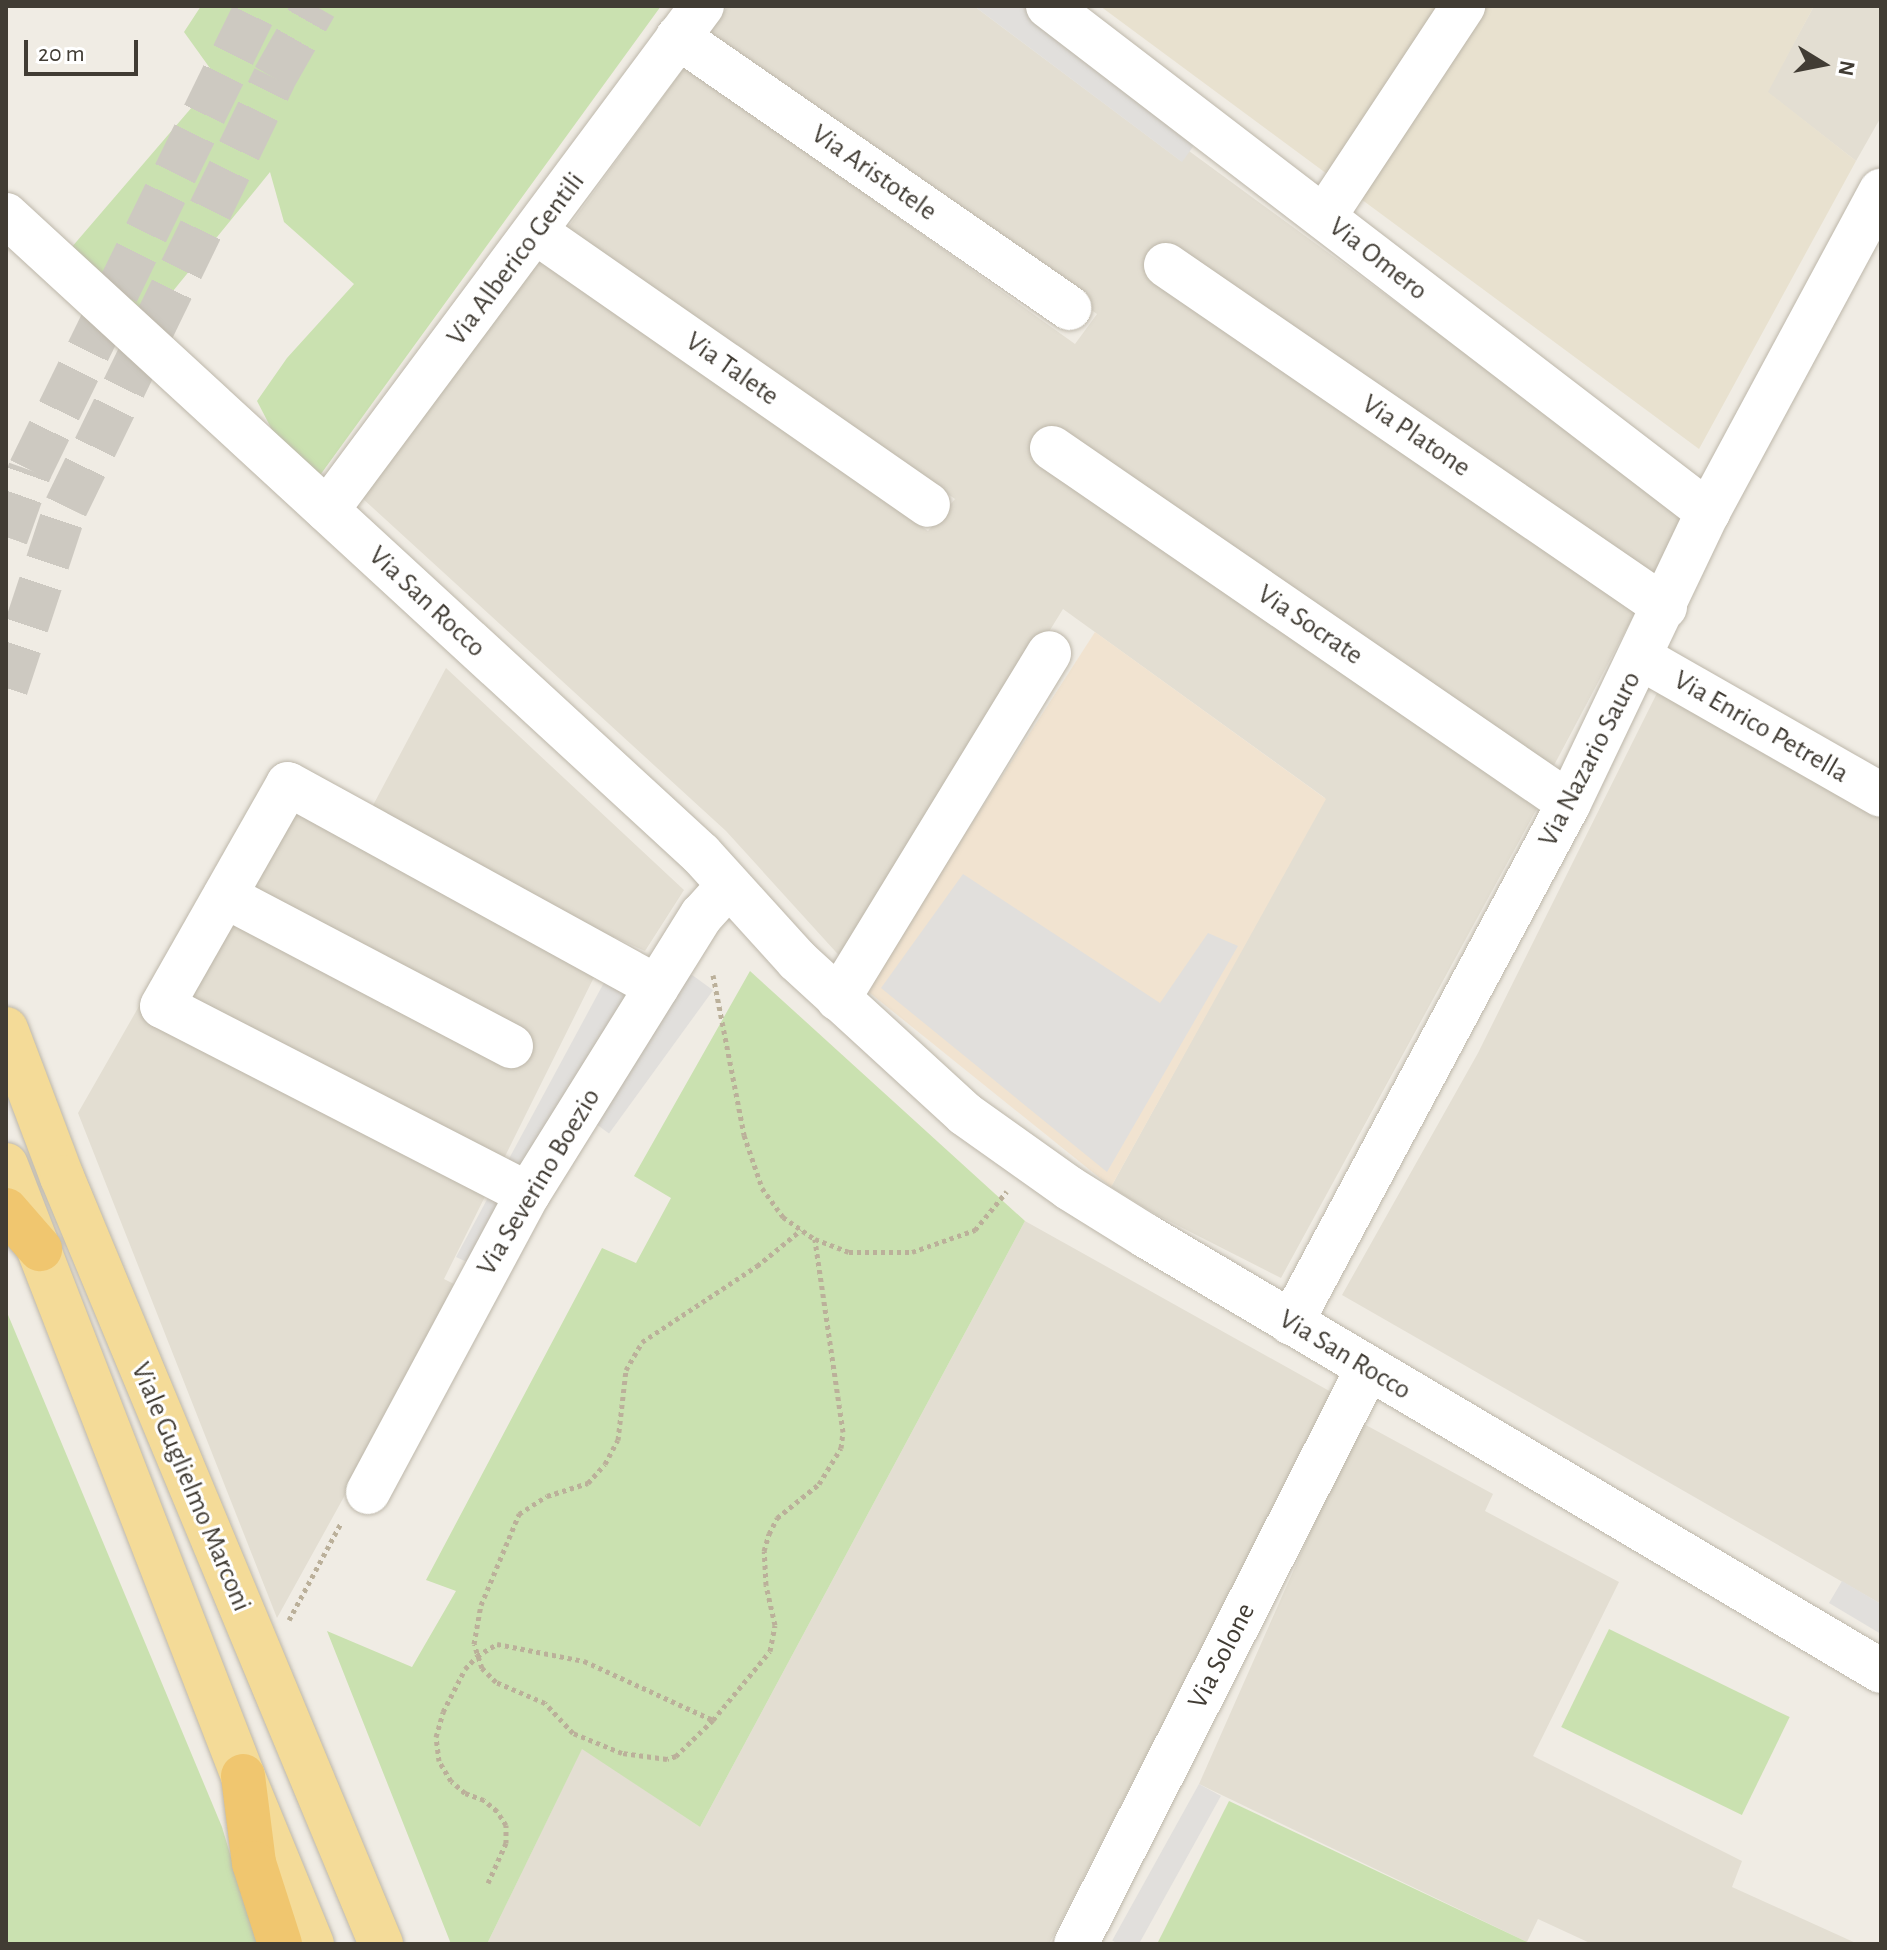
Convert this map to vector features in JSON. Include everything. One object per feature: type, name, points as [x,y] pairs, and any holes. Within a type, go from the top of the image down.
[{"type":"highway","points":[[6,1210],[40,1249]]},
{"type":"highway","points":[[243,1776],[254,1863],[280,1944]]},
{"type":"main road","name":"Viale Guglielmo Marconi","points":[[6,1029],[62,1177],[381,1944]]},
{"type":"main road","name":"Viale Guglielmo Marconi","points":[[6,1165],[243,1776],[312,1944]]},
{"type":"street","name":"Via Omero","points":[[1048,6],[1708,512]]},
{"type":"street","points":[[1324,217],[1463,6]]},
{"type":"street","name":"Via Alberico Gentili","points":[[327,510],[537,233],[690,22]]},
{"type":"street","name":"Via Aristotele","points":[[690,22],[1069,308]]},
{"type":"street","name":"Via Nazario Sauro","points":[[1291,1323],[1311,1292],[1569,803],[1641,658],[1708,512],[1881,191]]},
{"type":"street","name":"Via San Rocco","points":[[6,215],[701,854],[716,900],[838,999],[965,1114],[1030,1162],[1291,1323],[1881,1671]]},
{"type":"street","name":"Via Talete","points":[[537,233],[928,505]]},
{"type":"street","name":"Via Platone","points":[[1166,265],[1665,607]]},
{"type":"street","name":"Via Socrate","points":[[1052,448],[1569,803]]},
{"type":"street","points":[[838,999],[1049,653]]},
{"type":"street","name":"Via Enrico Petrella","points":[[1641,658],[1881,795]]},
{"type":"street","points":[[528,1194],[162,1006],[288,784],[657,987]]},
{"type":"street","points":[[225,896],[511,1046]]},
{"type":"street","name":"Via Severino Boezio","points":[[368,1492],[528,1194],[657,987],[716,900]]},
{"type":"street","name":"Via Solone","points":[[1076,1944],[1368,1368]]},
{"type":"path","points":[[716,900],[744,1135],[762,1188],[783,1217],[815,1239],[849,1252],[876,1255],[912,1252],[975,1230],[1030,1162]]},
{"type":"path","points":[[801,1230],[757,1266],[642,1342],[626,1370],[618,1440],[605,1464],[588,1483],[547,1496],[519,1514],[481,1605],[474,1644],[482,1668],[496,1682],[545,1703],[573,1733],[622,1753],[667,1759],[676,1756],[713,1720],[770,1651],[774,1636],[764,1551],[769,1534],[777,1518],[819,1484],[841,1448],[842,1409],[815,1239]]},
{"type":"path","points":[[288,1621],[317,1568]]},
{"type":"path","points":[[488,1883],[506,1843],[506,1825],[497,1811],[484,1800],[465,1793],[451,1781],[439,1761],[436,1737],[448,1702],[465,1669],[477,1656],[497,1644],[584,1661],[713,1720]]},
{"type":"shaded area","points":[[728,6],[974,6],[1181,161],[1189,151],[1687,515],[1552,769],[1541,801],[1281,1278],[1157,1215],[1111,1187],[1325,798],[1063,609],[845,962],[726,831],[361,497],[542,258],[928,531],[955,499],[567,229],[686,65],[1075,344],[1097,314],[709,33]]},
{"type":"shaded area","points":[[974,6],[1027,6],[1200,137],[1182,162]]},
{"type":"shaded area","points":[[1100,6],[1814,6],[1768,92],[1856,161],[1699,449]]},
{"type":"shaded area","points":[[1814,6],[1881,6],[1881,117],[1856,161],[1767,92]]},
{"type":"shaded area","points":[[1095,632],[1326,799],[1111,1187],[865,989]]},
{"type":"shaded area","points":[[446,668],[684,890],[645,951],[614,937],[444,1279],[460,1287],[277,1618],[78,1113],[278,763],[370,811]]},
{"type":"shaded area","points":[[1660,687],[1881,815],[1881,1604],[1342,1295],[1478,1053]]},
{"type":"shaded area","points":[[963,874],[1160,1003],[1208,933],[1238,946],[1107,1172],[881,988]]},
{"type":"shaded area","points":[[688,972],[713,990],[609,1133],[584,1115]]},
{"type":"shaded area","points":[[607,977],[632,990],[471,1264],[456,1257]]},
{"type":"shaded area","points":[[1025,1221],[1333,1393],[1049,1944],[487,1944],[582,1748],[700,1827]]},
{"type":"shaded area","points":[[1364,1424],[1493,1494],[1485,1511],[1619,1582],[1533,1756],[1742,1861],[1732,1887],[1858,1944],[1592,1944],[1538,1919],[1527,1942],[1199,1784],[1330,1488]]},
{"type":"shaded area","points":[[1842,1581],[1881,1604],[1881,1634],[1829,1603]]},
{"type":"shaded area","points":[[1199,1784],[1221,1796],[1139,1944],[1118,1944],[1112,1941]]},
{"type":"green space","points":[[201,6],[661,6],[318,478],[284,453],[257,401],[287,358],[354,284],[284,222],[270,172],[151,318],[71,248],[217,78],[184,32]]},
{"type":"green space","points":[[750,971],[1025,1221],[700,1827],[582,1749],[487,1944],[451,1944],[327,1631],[412,1667],[456,1591],[426,1580],[602,1248],[636,1263],[671,1198],[634,1176]]},
{"type":"green space","points":[[6,1310],[222,1827],[257,1944],[6,1944]]},
{"type":"green space","points":[[1609,1629],[1790,1717],[1742,1815],[1561,1727]]},
{"type":"green space","points":[[1229,1801],[1527,1942],[1157,1944]]},
{"type":"tunnel","points":[[6,537],[30,470],[257,6]]},
{"type":"tunnel","points":[[6,688],[66,507],[274,78],[315,6]]}]
